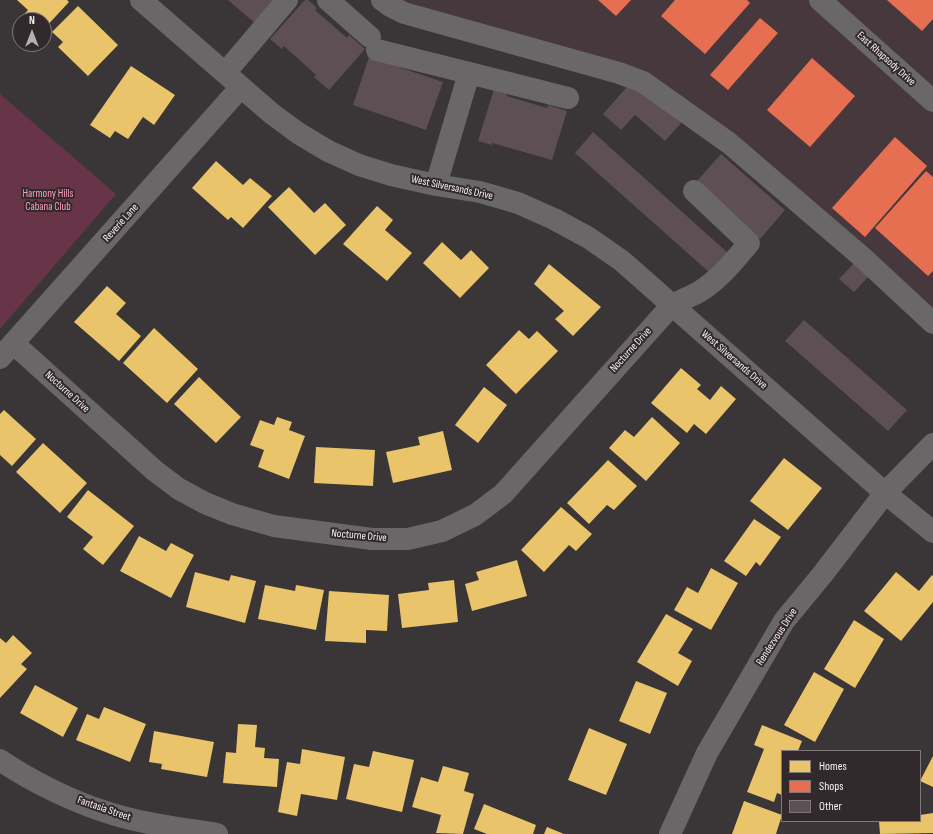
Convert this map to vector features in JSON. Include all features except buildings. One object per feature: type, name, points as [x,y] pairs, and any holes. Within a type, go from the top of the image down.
[{"type":"street","name":"West Silversands Drive","points":[[141,0],[282,121],[298,133],[328,151],[359,165],[391,175],[436,185],[480,192],[518,204],[554,219],[589,238],[622,261],[885,493],[933,532]]},
{"type":"street","points":[[225,73],[287,0]]},
{"type":"street","points":[[328,0],[374,44],[469,73],[568,98]]},
{"type":"street","points":[[382,0],[404,13],[619,73],[643,82],[729,143],[862,257],[933,323]]},
{"type":"street","name":"East Rhapsody Drive","points":[[820,0],[933,101]]},
{"type":"street","points":[[436,185],[469,73]]},
{"type":"street","name":"Reverie Lane","points":[[7,351],[241,87]]},
{"type":"street","points":[[672,305],[698,292],[722,273],[749,243],[694,190]]},
{"type":"street","name":"Nocturne Drive","points":[[7,351],[179,489],[205,503],[232,514],[274,526],[372,540],[408,539],[442,531],[475,515],[503,494],[672,305]]},
{"type":"street","name":"Rendezvous Drive","points":[[670,834],[707,753],[784,621],[822,575],[885,493],[933,444]]},
{"type":"street","name":"Fantasia Street","points":[[0,760],[12,768],[58,792],[106,812],[156,825],[217,834]]},
{"type":"shaded area","points":[[385,0],[933,0],[933,319],[650,89]]},
{"type":"green space","name":"Harmony Hills Cabana Club","points":[[0,94],[116,194],[0,329]]}]
